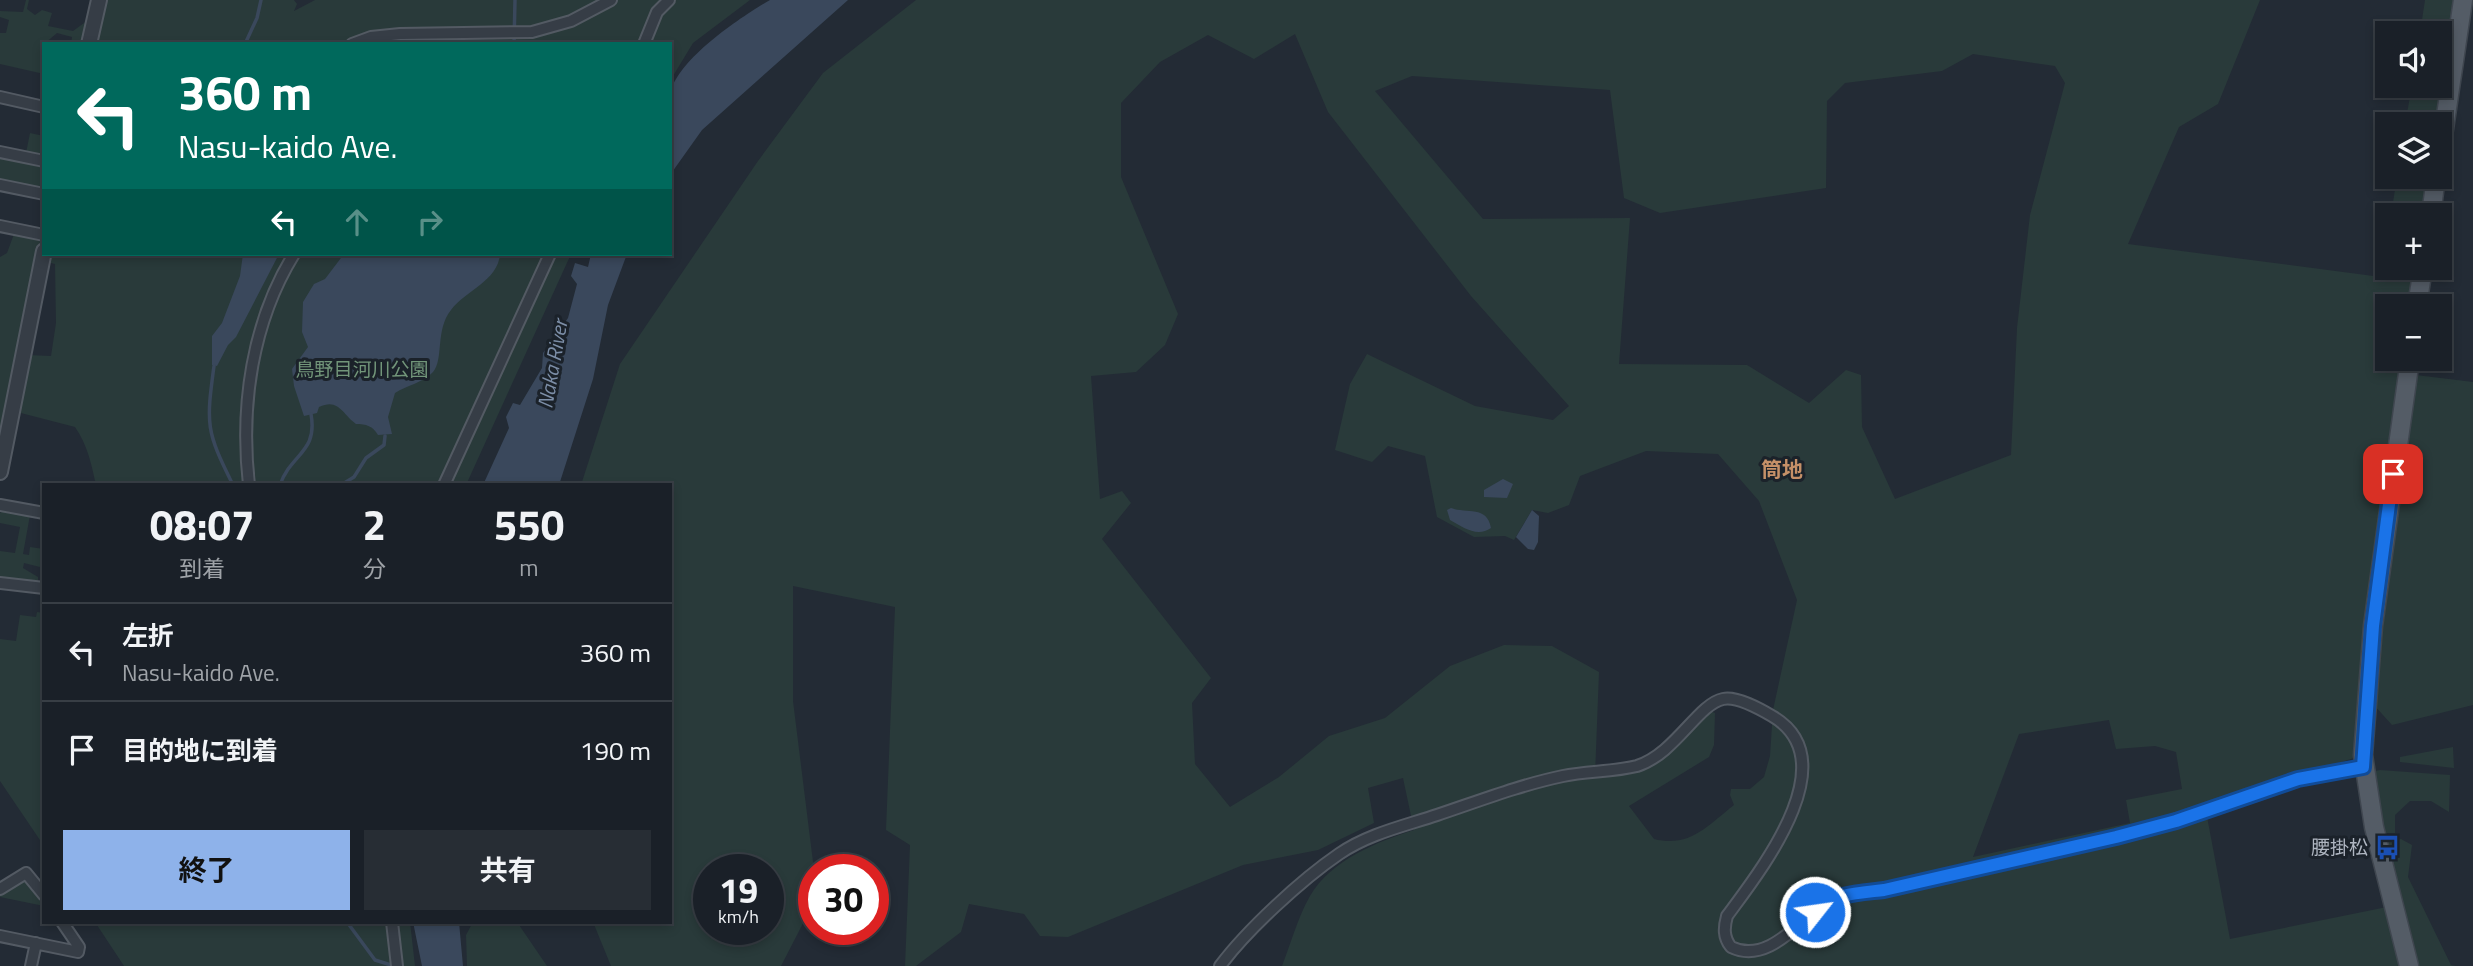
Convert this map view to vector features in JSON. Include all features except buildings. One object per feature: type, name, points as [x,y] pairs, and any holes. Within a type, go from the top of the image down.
[{"type":"main road","points":[[2446,112],[2463,0]]},
{"type":"main road","points":[[2408,371],[2373,626],[2363,767],[2374,827],[2409,966]]},
{"type":"street","points":[[89,42],[99,0]]},
{"type":"street","points":[[357,42],[371,37],[400,34],[523,33],[550,29],[611,0]]},
{"type":"street","points":[[645,42],[657,12],[668,0]]},
{"type":"street","points":[[0,97],[42,107]]},
{"type":"street","points":[[0,152],[42,161]]},
{"type":"street","points":[[0,185],[42,194]]},
{"type":"street","points":[[0,226],[42,235]]},
{"type":"street","points":[[0,472],[43,256]]},
{"type":"street","points":[[249,483],[247,412],[253,363],[273,292],[293,256]]},
{"type":"street","points":[[445,483],[549,256]]},
{"type":"street","points":[[0,505],[42,513]]},
{"type":"street","points":[[0,583],[42,588]]},
{"type":"street","points":[[1220,966],[1239,940],[1351,847],[1375,835],[1526,785],[1565,775],[1636,766],[1670,747],[1702,712],[1721,699],[1732,698],[1789,726],[1801,748],[1796,801],[1783,833],[1727,916],[1724,926],[1726,940],[1733,949],[1749,959],[1767,958],[1783,950],[1821,906],[1846,895],[1884,890],[2116,837],[2176,821],[2298,779],[2363,767]]},
{"type":"street","points":[[0,888],[26,873],[42,893]]},
{"type":"street","points":[[0,936],[78,952],[79,947],[63,924]]},
{"type":"street","points":[[392,924],[397,966]]},
{"type":"street","points":[[31,966],[36,943]]},
{"type":"green space","points":[[26,0],[29,0],[27,9],[35,15],[42,10],[52,13],[48,26],[73,31],[91,18],[102,0],[294,0],[297,4],[294,11],[315,0],[750,0],[693,43],[672,78],[672,42],[71,42],[72,37],[57,33],[46,42],[42,42],[42,74],[0,64],[0,33],[6,33],[9,20],[0,17],[0,11],[23,12]]},
{"type":"green space","points":[[916,0],[2260,0],[2218,104],[2179,127],[2128,244],[2375,276],[2375,280],[2414,280],[2413,294],[2375,294],[2375,371],[2402,371],[2354,758],[2205,806],[2230,939],[2387,907],[2401,966],[1282,966],[1302,913],[1319,883],[1342,862],[1356,854],[1414,830],[1403,778],[1368,788],[1374,823],[1318,850],[1243,865],[1068,937],[1040,936],[1024,914],[969,904],[961,932],[916,966],[905,966],[910,845],[886,830],[895,607],[793,586],[793,701],[812,854],[798,854],[798,933],[781,966],[611,966],[594,924],[672,924],[672,483],[582,483],[620,364],[758,161],[823,73]],"holes":[[[1295,34],[1328,112],[1471,296],[1569,406],[1553,420],[1475,406],[1367,354],[1350,384],[1335,450],[1372,462],[1388,446],[1425,456],[1437,517],[1474,537],[1505,536],[1514,540],[1532,510],[1548,513],[1569,505],[1580,476],[1646,451],[1718,454],[1759,501],[1797,600],[1773,710],[1770,756],[1764,777],[1750,789],[1731,789],[1734,805],[1688,838],[1667,841],[1654,839],[1629,806],[1709,757],[1714,745],[1715,713],[1710,711],[1686,737],[1656,761],[1595,776],[1599,672],[1552,646],[1504,645],[1450,666],[1385,718],[1329,736],[1279,777],[1230,807],[1195,764],[1192,703],[1211,678],[1102,539],[1131,503],[1122,491],[1100,499],[1091,376],[1136,372],[1165,345],[1178,314],[1121,177],[1121,103],[1160,62],[1208,35],[1254,59]],[[1973,54],[2055,66],[2065,83],[2030,215],[2017,328],[2011,455],[1895,499],[1862,427],[1861,375],[1846,370],[1809,403],[1747,365],[1619,364],[1630,218],[1483,219],[1375,91],[1412,76],[1610,90],[1624,198],[1660,213],[1826,188],[1827,101],[1845,83],[1942,71]],[[2109,720],[2116,749],[2155,746],[2176,752],[2182,789],[2126,800],[2130,823],[1973,857],[2019,734]]]},
{"type":"green space","points":[[2425,0],[2456,0],[2452,26],[2452,21],[2422,21]]},
{"type":"green space","points":[[2410,98],[2441,98],[2439,112],[2407,112]]},
{"type":"green space","points":[[30,133],[42,136],[42,156],[26,153]]},
{"type":"green space","points":[[0,156],[42,164],[42,188],[0,179]]},
{"type":"green space","points":[[2395,189],[2427,189],[2425,203],[2393,203]]},
{"type":"green space","points":[[14,234],[38,238],[40,242],[0,451],[0,257],[7,253]]},
{"type":"green space","name":"鳥野目河川公園","points":[[47,256],[570,256],[467,483],[96,483],[86,448],[75,427],[17,412],[27,355],[51,356],[56,323],[55,264],[47,262]]},
{"type":"green space","points":[[2416,375],[2473,382],[2473,705],[2392,725],[2373,704]]},
{"type":"green space","points":[[5,510],[30,515],[23,554],[29,555],[30,547],[42,549],[42,558],[40,567],[24,563],[23,568],[38,577],[38,584],[0,580],[0,551],[15,553],[20,527],[0,523],[0,513]]},
{"type":"green space","points":[[37,612],[42,613],[42,843],[0,781],[0,639],[16,641],[20,615],[36,617]]},
{"type":"green space","points":[[2453,747],[2454,768],[2400,762],[2400,757]]},
{"type":"green space","points":[[2375,771],[2450,775],[2449,812],[2431,801],[2410,801],[2395,815],[2395,833],[2384,833],[2374,778]]},
{"type":"green space","points":[[2401,839],[2412,845],[2408,877],[2451,965],[2456,966],[2413,966],[2386,842]]},
{"type":"green space","points":[[23,880],[29,881],[42,906],[0,897],[0,894]]},
{"type":"green space","points":[[96,924],[410,924],[415,966],[124,966]]},
{"type":"green space","points":[[472,924],[518,924],[547,966],[467,966],[466,935]]},
{"type":"water","points":[[770,0],[848,0],[702,130],[672,172],[672,90],[675,82],[697,54],[743,17]]},
{"type":"water","points":[[243,256],[278,256],[236,337],[228,345],[217,366],[212,365],[212,336],[222,323],[240,276]]},
{"type":"water","points":[[342,256],[500,256],[487,279],[457,303],[446,318],[433,372],[425,379],[395,393],[388,417],[392,434],[378,435],[369,426],[356,424],[340,408],[331,404],[319,407],[317,413],[304,416],[294,386],[292,369],[308,347],[302,332],[303,302],[314,284],[325,279]]},
{"type":"water","name":"Naka River","points":[[591,256],[626,256],[608,305],[593,379],[560,483],[484,483],[509,428],[506,417],[513,403],[520,405],[542,368],[543,353],[568,318],[577,284],[571,276],[575,263],[588,267]]},
{"type":"water","points":[[1503,479],[1513,484],[1507,498],[1484,497],[1484,490]]},
{"type":"water","points":[[1451,508],[1481,513],[1489,521],[1491,528],[1475,532],[1465,528],[1450,520],[1447,510]]},
{"type":"water","points":[[1532,510],[1539,516],[1538,542],[1534,550],[1528,549],[1516,537]]},
{"type":"water","points":[[413,924],[459,924],[463,966],[422,966]]},
{"type":"waterway","points":[[246,42],[257,18],[261,0]]},
{"type":"waterway","points":[[514,42],[515,0]]},
{"type":"waterway","points":[[214,366],[210,427],[232,483]]},
{"type":"waterway","points":[[281,483],[311,437],[311,414]]},
{"type":"waterway","points":[[344,483],[354,477],[366,458],[384,445],[385,436]]},
{"type":"waterway","points":[[348,924],[375,960],[394,966]]},
{"type":"place","name":"腰掛松","points":[[2388,847]]},
{"type":"district","name":"筒地","points":[[1782,470]]},
{"type":"route","points":[[1815,912],[1833,899],[1846,895],[1884,890],[2116,837],[2176,821],[2298,779],[2339,769],[2363,767],[2367,684],[2393,474]]}]
